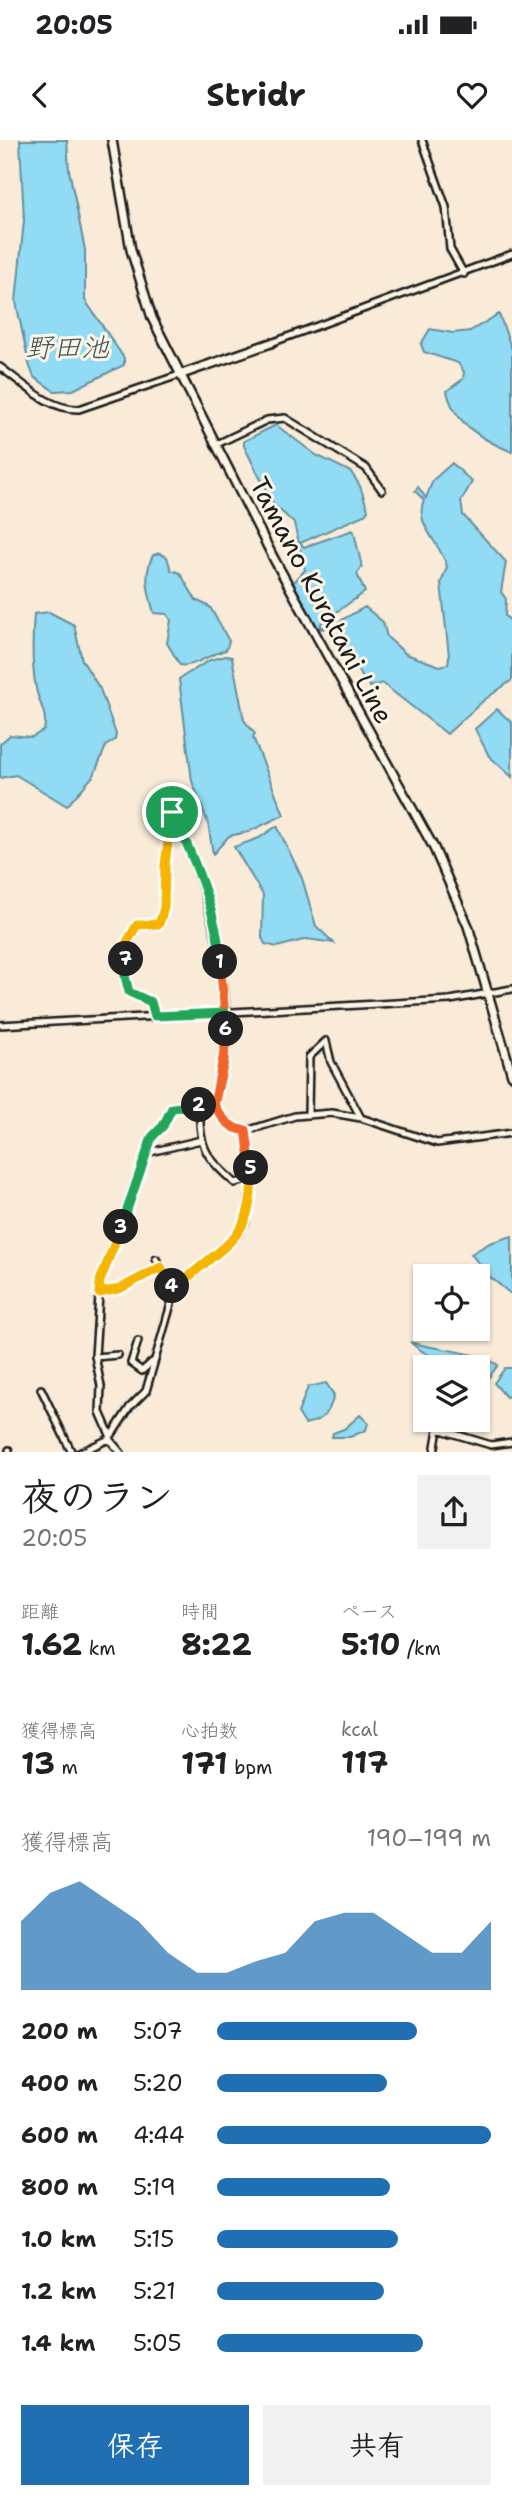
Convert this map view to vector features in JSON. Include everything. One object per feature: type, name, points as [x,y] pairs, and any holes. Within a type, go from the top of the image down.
[{"type":"main road","name":"Tamano Kuratani Line","points":[[112,140],[139,282],[152,318],[215,445],[434,848],[467,926],[512,1075]]},
{"type":"main road","points":[[179,375],[271,343]]},
{"type":"street","points":[[422,140],[446,207],[450,248],[464,274]]},
{"type":"street","points":[[271,343],[464,274],[512,254]]},
{"type":"street","points":[[0,367],[65,410],[79,409],[179,375]]},
{"type":"street","points":[[215,445],[267,420],[285,418],[366,468],[382,490]]},
{"type":"street","points":[[155,1016],[151,1002],[129,992],[125,983],[127,942],[137,925],[159,924],[164,908],[165,864],[172,812],[198,874],[218,938],[225,1013],[224,1062],[214,1105]]},
{"type":"street","points":[[0,1025],[450,1000],[512,989]]},
{"type":"street","points":[[307,1114],[309,1057],[326,1041],[331,1062],[361,1118]]},
{"type":"street","points":[[200,1105],[201,1140],[210,1160],[235,1183],[252,1179]]},
{"type":"street","points":[[121,1452],[109,1437],[100,1412],[101,1386],[95,1357],[100,1281],[152,1137],[163,1126],[172,1108],[214,1105]]},
{"type":"street","points":[[214,1105],[230,1125],[239,1131],[307,1114],[361,1118],[437,1143],[512,1133]]},
{"type":"street","points":[[79,1452],[109,1437],[146,1391],[175,1290],[243,1229],[252,1179],[246,1130]]},
{"type":"street","points":[[146,1153],[201,1140]]},
{"type":"street","points":[[156,1259],[175,1290]]},
{"type":"street","points":[[99,1293],[119,1289],[161,1267]]},
{"type":"street","points":[[138,1341],[131,1363],[142,1371],[153,1362]]},
{"type":"street","points":[[95,1357],[118,1355]]},
{"type":"street","points":[[41,1389],[72,1452]]},
{"type":"street","points":[[434,1452],[438,1429],[491,1445],[512,1442]]},
{"type":"water","name":"野田池","points":[[20,140],[67,140],[69,170],[85,250],[85,300],[124,358],[124,365],[73,390],[54,391],[34,377],[29,364],[16,302],[24,220]]},
{"type":"water","points":[[499,314],[512,350],[512,452],[481,436],[463,422],[447,391],[463,379],[464,372],[458,363],[424,352],[421,344],[430,329],[453,333],[470,331]]},
{"type":"water","points":[[276,425],[316,455],[351,472],[360,486],[368,510],[364,515],[300,543],[304,547],[353,530],[354,532],[362,567],[357,574],[365,592],[321,623],[321,627],[329,627],[365,607],[383,622],[387,637],[406,654],[440,666],[448,664],[449,656],[441,583],[447,567],[425,526],[422,517],[424,500],[415,491],[418,487],[426,498],[433,480],[452,463],[472,482],[461,501],[463,515],[506,562],[501,592],[506,599],[505,616],[512,622],[512,680],[484,700],[447,734],[382,683],[370,687],[348,658],[338,626],[321,629],[316,625],[293,583],[305,570],[294,523],[273,504],[244,446],[244,441]]},
{"type":"water","points":[[159,553],[167,557],[171,570],[180,573],[196,600],[210,607],[229,641],[226,650],[191,664],[180,665],[167,643],[171,620],[167,614],[154,613],[148,591],[150,562],[153,555]]},
{"type":"water","points":[[49,612],[74,625],[82,660],[100,689],[116,734],[115,740],[106,746],[94,775],[67,806],[16,775],[0,778],[0,744],[10,735],[32,737],[44,730],[44,714],[37,694],[32,651],[34,614]]},
{"type":"water","points":[[232,657],[244,720],[255,734],[253,737],[284,815],[248,832],[229,836],[213,854],[208,823],[192,781],[179,679],[210,660]]},
{"type":"water","points":[[497,709],[512,723],[512,777],[489,756],[475,729]]},
{"type":"water","points":[[277,826],[302,878],[316,926],[334,943],[307,939],[277,947],[265,944],[262,938],[263,895],[234,847],[259,838]]},
{"type":"water","points":[[512,1236],[512,1295],[490,1277],[490,1264],[479,1264],[471,1254],[490,1243]]},
{"type":"water","points":[[410,1342],[471,1355],[430,1355]]},
{"type":"water","points":[[490,1361],[498,1365],[490,1376]]},
{"type":"water","points":[[505,1368],[512,1368],[512,1395],[506,1397],[494,1383]]},
{"type":"water","points":[[326,1383],[334,1395],[330,1407],[321,1418],[305,1424],[298,1413],[308,1387]]},
{"type":"water","points":[[360,1415],[368,1423],[366,1430],[350,1437],[332,1437],[333,1433],[344,1429]]},
{"type":"route","points":[[172,812],[165,864],[164,908],[159,924],[137,925],[127,942],[125,983],[129,992],[151,1002],[155,1016],[225,1013],[227,1037],[214,1105],[230,1125],[239,1131],[246,1130],[252,1179],[250,1204],[246,1223],[238,1235],[175,1290],[161,1267],[119,1289],[99,1293],[100,1281],[152,1137],[163,1126],[172,1108],[181,1105],[214,1105],[224,1062],[227,1037],[225,1013],[220,978],[218,938],[198,874],[172,812]]}]
